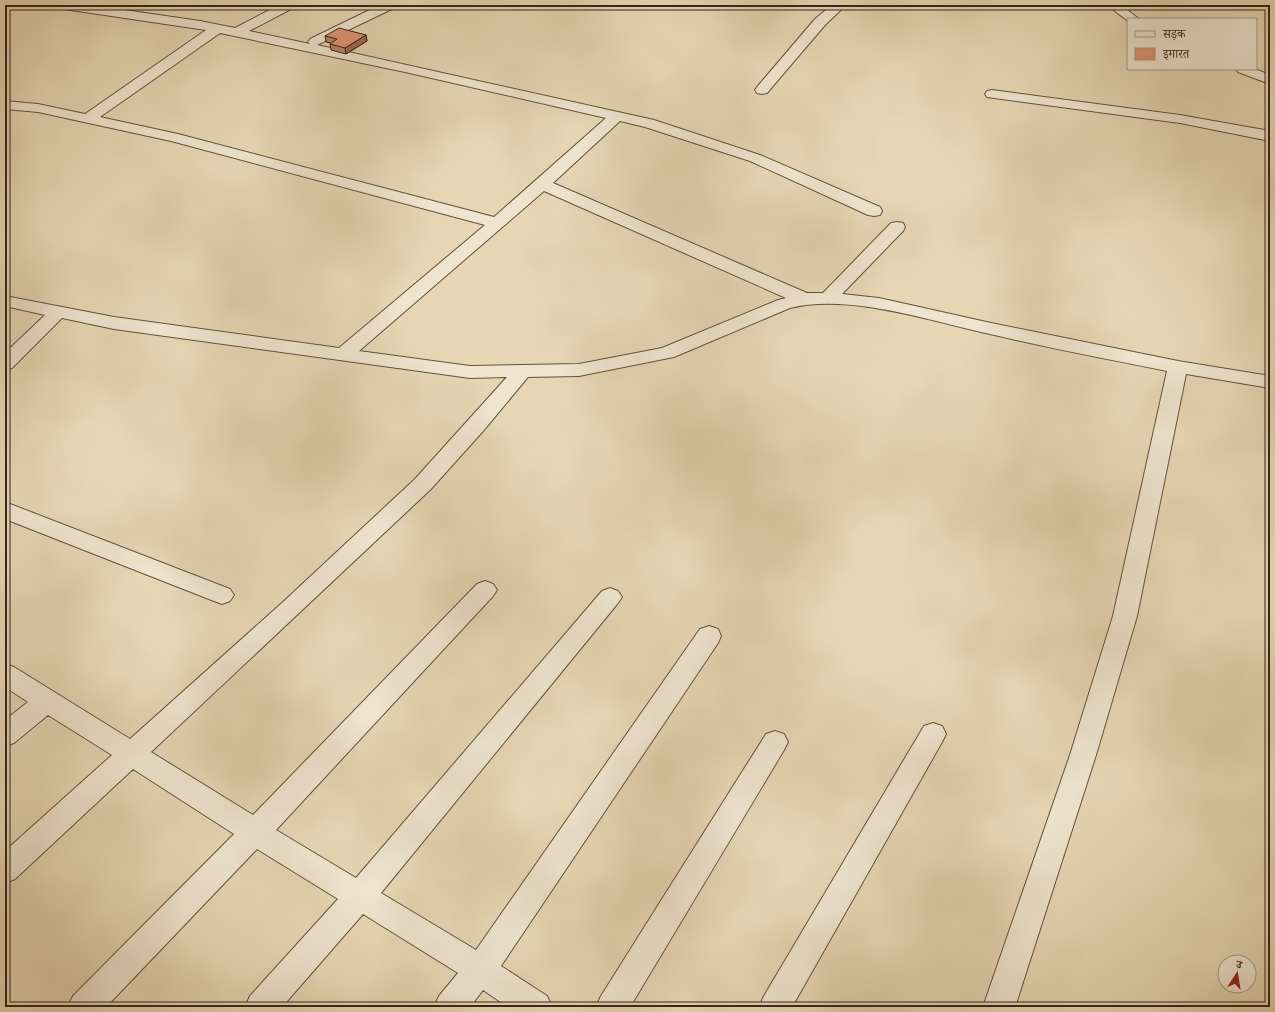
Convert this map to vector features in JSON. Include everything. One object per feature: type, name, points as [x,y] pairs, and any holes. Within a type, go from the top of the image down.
[{"type":"street","points":[[64,5],[113,11],[217,29],[405,68],[616,117],[649,123],[755,158],[874,210]]},
{"type":"street","points":[[236,33],[289,5]]},
{"type":"street","points":[[304,47],[390,5]]},
{"type":"street","points":[[762,90],[820,22],[840,5]]},
{"type":"street","points":[[1112,5],[1132,18]]},
{"type":"street","points":[[89,118],[217,29]]},
{"type":"street","points":[[1245,70],[1270,80]]},
{"type":"street","points":[[992,94],[1180,118],[1270,136]]},
{"type":"street","points":[[5,105],[38,108],[173,136],[497,223]]},
{"type":"street","points":[[342,355],[542,184],[616,117]]},
{"type":"street","points":[[542,184],[804,299]]},
{"type":"street","points":[[828,298],[897,227]]},
{"type":"street","points":[[5,301],[114,324],[470,372],[579,370],[667,353],[784,304],[804,299],[828,298],[879,303],[991,329],[1178,367],[1270,382]]},
{"type":"street","points":[[5,364],[58,312]]},
{"type":"street","points":[[999,1007],[1083,755],[1124,616],[1178,367]]},
{"type":"street","points":[[5,870],[291,608],[423,484],[477,425],[523,371]]},
{"type":"street","points":[[5,510],[222,595]]},
{"type":"street","points":[[84,1007],[255,832],[485,590]]},
{"type":"street","points":[[261,1007],[359,897],[610,597]]},
{"type":"street","points":[[450,1007],[480,970],[709,636]]},
{"type":"street","points":[[5,674],[359,897],[480,970],[536,1007]]},
{"type":"street","points":[[5,735],[47,701]]},
{"type":"street","points":[[775,1007],[933,734]]},
{"type":"street","points":[[612,1007],[775,742]]},
{"type":"building","points":[[339,28],[366,35],[345,48],[330,44],[337,39],[325,36]]}]
